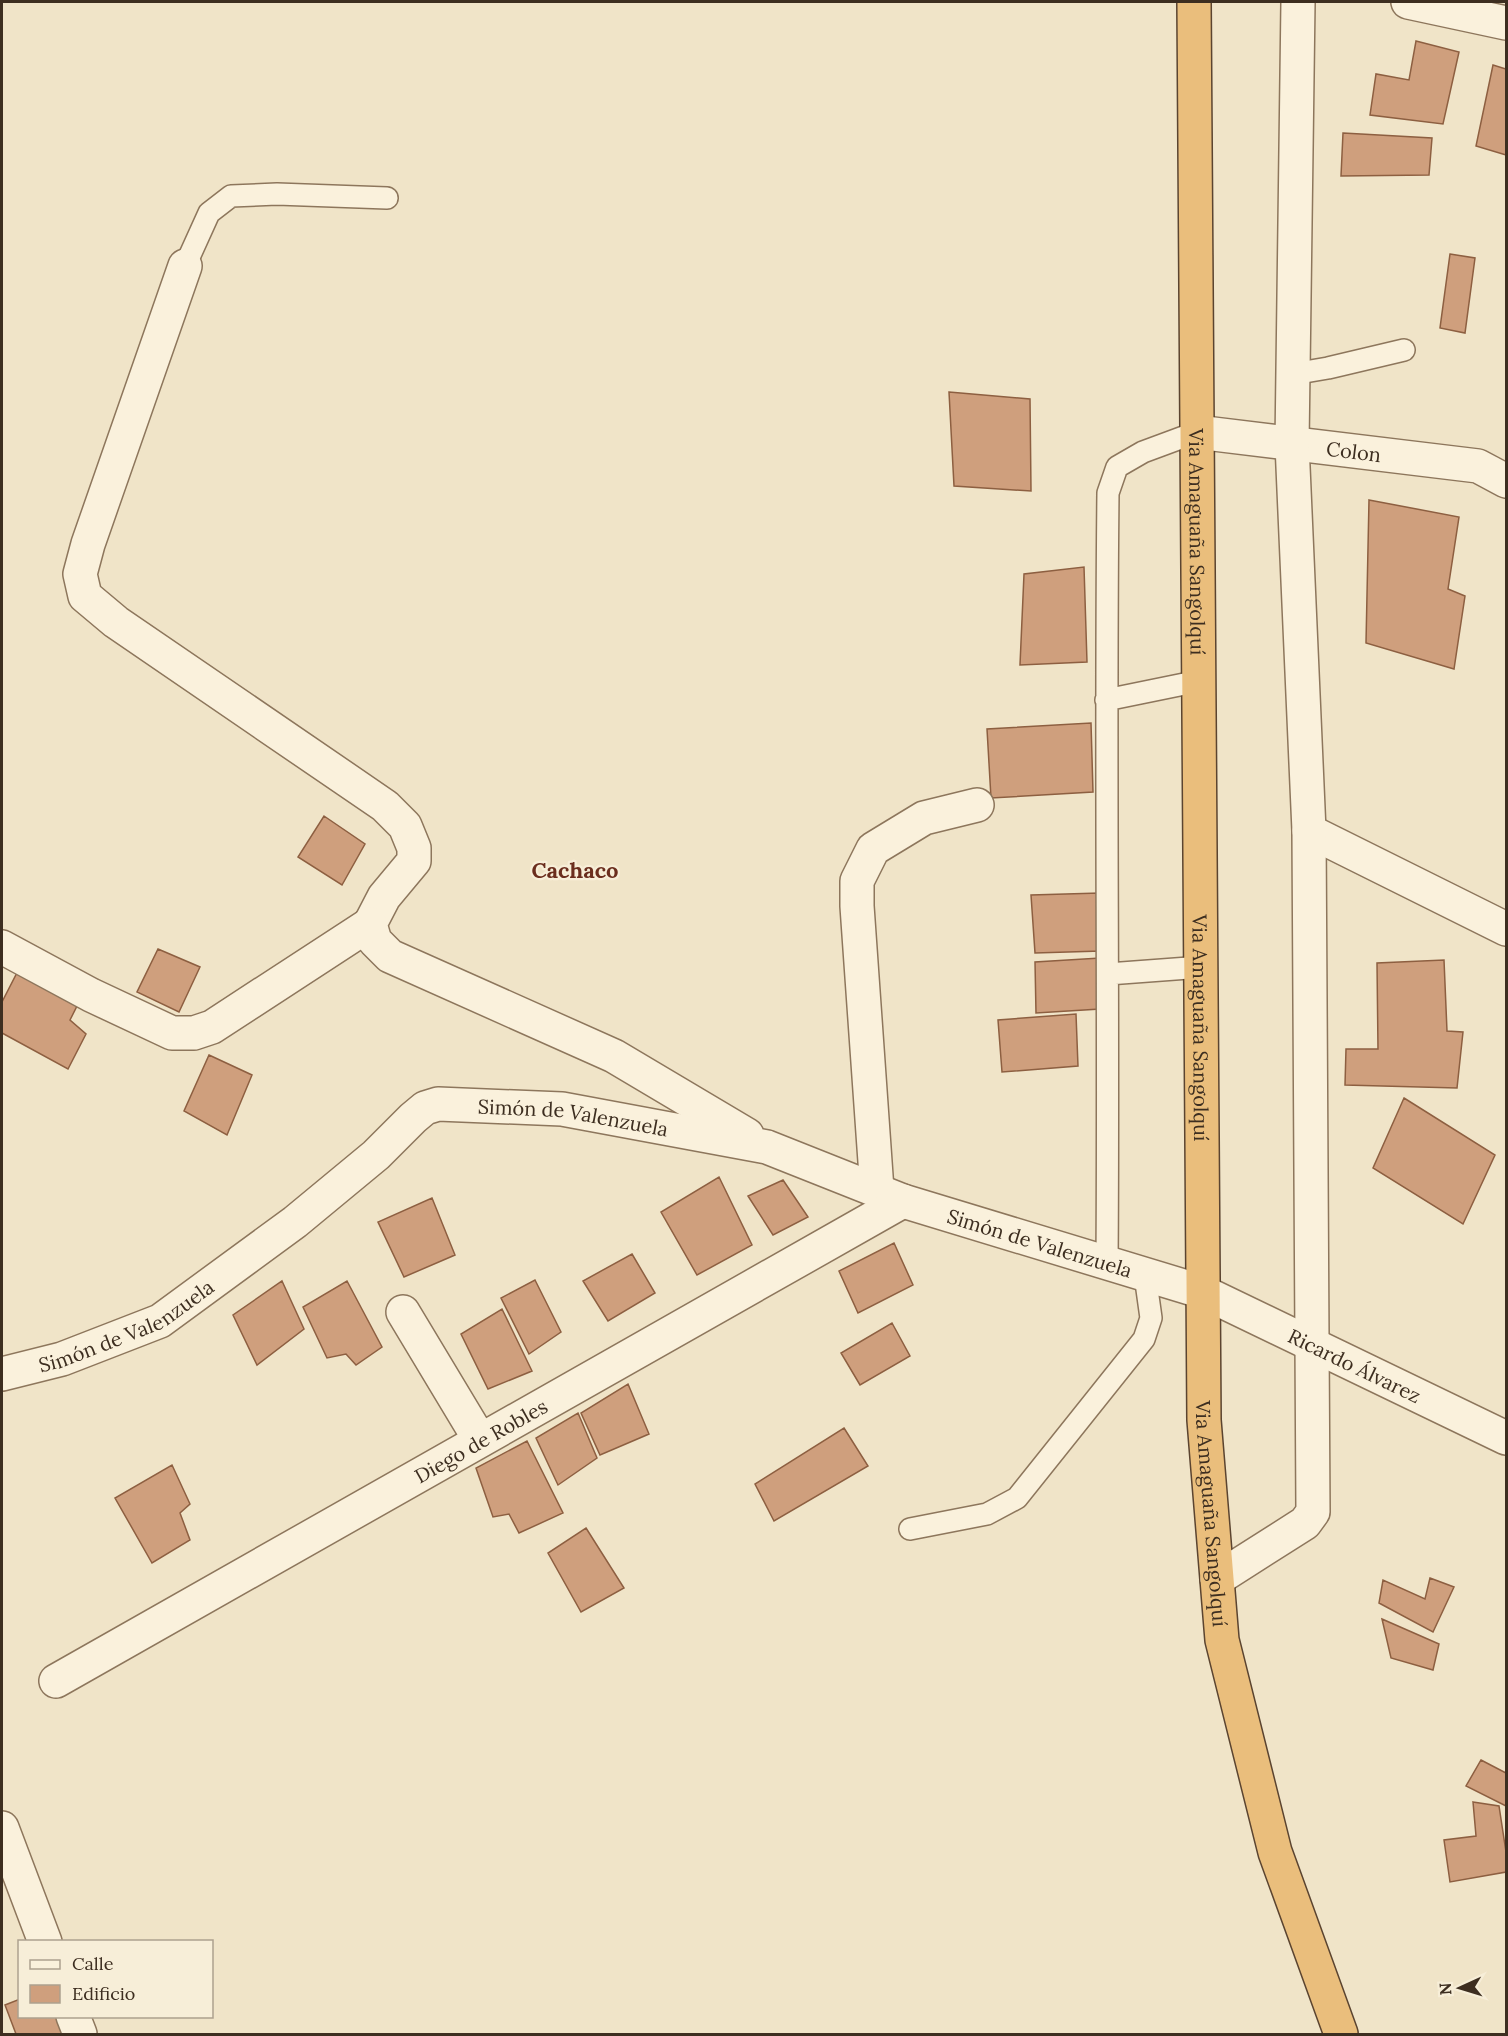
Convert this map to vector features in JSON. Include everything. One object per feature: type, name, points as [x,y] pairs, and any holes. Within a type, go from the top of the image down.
[{"type":"highway","name":"Via Amaguaña Sangolquí","points":[[1194,2],[1204,1420],[1222,1640],[1275,1852],[1341,2034]]},
{"type":"street","points":[[1217,1579],[1305,1523],[1313,1512],[1308,831],[1292,444],[1298,2]]},
{"type":"street","points":[[1408,2],[1506,23]]},
{"type":"street","points":[[2,947],[91,995],[172,1033],[194,1034],[212,1027],[370,924],[384,897],[414,861],[414,848],[405,826],[385,807],[116,622],[85,596],[80,574],[88,544],[185,266]]},
{"type":"street","name":"Colon","points":[[1197,432],[1478,466],[1506,481]]},
{"type":"street","points":[[890,1196],[857,918],[857,881],[873,849],[924,819],[977,805]]},
{"type":"street","points":[[1308,831],[1506,929]]},
{"type":"street","points":[[370,924],[375,941],[390,956],[614,1056],[767,1147]]},
{"type":"street","name":"Simón de Valenzuela","points":[[2,1374],[62,1359],[160,1321],[295,1222],[376,1155],[425,1108],[438,1104],[562,1109],[767,1147],[890,1196],[1203,1292]]},
{"type":"street","name":"Diego de Robles","points":[[56,1681],[480,1440],[890,1196]]},
{"type":"street","name":"Ricardo Álvarez","points":[[1203,1292],[1506,1437]]},
{"type":"street","points":[[403,1312],[480,1440]]},
{"type":"street","points":[[2,1828],[45,1940]]},
{"type":"street","points":[[74,2018],[80,2034]]},
{"type":"lane","points":[[185,266],[209,213],[231,196],[277,194],[387,198]]},
{"type":"lane","points":[[1293,374],[1404,350]]},
{"type":"lane","points":[[1107,1262],[1108,493],[1117,467],[1143,452],[1197,432]]},
{"type":"lane","points":[[1106,700],[1199,681]]},
{"type":"lane","points":[[1108,974],[1202,967]]},
{"type":"lane","points":[[910,1529],[987,1514],[1017,1498],[1144,1339],[1150,1318],[1145,1275]]},
{"type":"building","points":[[1416,41],[1459,52],[1443,124],[1370,115],[1376,74],[1409,80]]},
{"type":"building","points":[[1493,65],[1506,69],[1506,155],[1476,146]]},
{"type":"building","points":[[1343,133],[1432,138],[1429,175],[1341,176]]},
{"type":"building","points":[[1450,254],[1475,258],[1465,333],[1440,328]]},
{"type":"building","points":[[949,392],[1030,399],[1031,491],[954,486]]},
{"type":"building","points":[[1369,500],[1459,517],[1448,589],[1465,596],[1454,669],[1366,643]]},
{"type":"building","points":[[1084,567],[1087,662],[1020,665],[1024,574]]},
{"type":"building","points":[[1091,723],[1093,792],[991,798],[987,729]]},
{"type":"building","points":[[324,816],[365,844],[342,885],[298,857]]},
{"type":"building","points":[[1100,893],[1101,951],[1035,953],[1031,895]]},
{"type":"building","points":[[158,949],[200,967],[179,1012],[137,992]]},
{"type":"building","points":[[1100,958],[1100,1009],[1036,1013],[1035,962]]},
{"type":"building","points":[[1444,960],[1447,1031],[1463,1032],[1457,1088],[1345,1085],[1346,1049],[1378,1049],[1377,963]]},
{"type":"building","points":[[22,963],[82,996],[70,1020],[86,1034],[68,1069],[2,1033],[2,1002]]},
{"type":"building","points":[[1076,1014],[1078,1066],[1002,1072],[998,1020]]},
{"type":"building","points":[[209,1055],[252,1075],[227,1135],[184,1111]]},
{"type":"building","points":[[1404,1098],[1495,1155],[1463,1224],[1373,1168]]},
{"type":"building","points":[[719,1177],[752,1245],[697,1275],[661,1212]]},
{"type":"building","points":[[783,1180],[808,1217],[773,1235],[748,1196]]},
{"type":"building","points":[[432,1198],[455,1255],[404,1277],[378,1222]]},
{"type":"building","points":[[894,1243],[913,1285],[858,1313],[839,1271]]},
{"type":"building","points":[[632,1254],[655,1293],[608,1321],[583,1281]]},
{"type":"building","points":[[535,1280],[561,1332],[529,1354],[501,1298]]},
{"type":"building","points":[[282,1281],[304,1329],[257,1365],[233,1315]]},
{"type":"building","points":[[347,1281],[382,1347],[356,1365],[346,1354],[327,1358],[303,1307]]},
{"type":"building","points":[[502,1309],[532,1371],[488,1389],[461,1334]]},
{"type":"building","points":[[892,1323],[910,1356],[860,1385],[841,1353]]},
{"type":"building","points":[[628,1384],[649,1434],[600,1455],[581,1413]]},
{"type":"building","points":[[578,1413],[597,1458],[558,1485],[536,1438]]},
{"type":"building","points":[[844,1428],[868,1466],[774,1521],[755,1484]]},
{"type":"building","points":[[527,1441],[563,1513],[519,1533],[509,1514],[493,1517],[476,1468]]},
{"type":"building","points":[[172,1465],[190,1504],[180,1513],[190,1540],[152,1563],[115,1498]]},
{"type":"building","points":[[586,1528],[624,1588],[581,1612],[548,1553]]},
{"type":"building","points":[[1430,1578],[1454,1587],[1433,1632],[1379,1603],[1383,1580],[1425,1599]]},
{"type":"building","points":[[1382,1619],[1439,1644],[1433,1670],[1391,1658]]},
{"type":"building","points":[[1481,1760],[1506,1773],[1506,1806],[1466,1786]]},
{"type":"building","points":[[1473,1802],[1499,1806],[1506,1852],[1506,1872],[1450,1882],[1444,1840],[1476,1836]]},
{"type":"building","points":[[18,2000],[18,2018],[60,2018],[63,2034],[16,2034],[5,2005]]},
{"type":"district","name":"Cachaco","points":[[575,870]]}]
